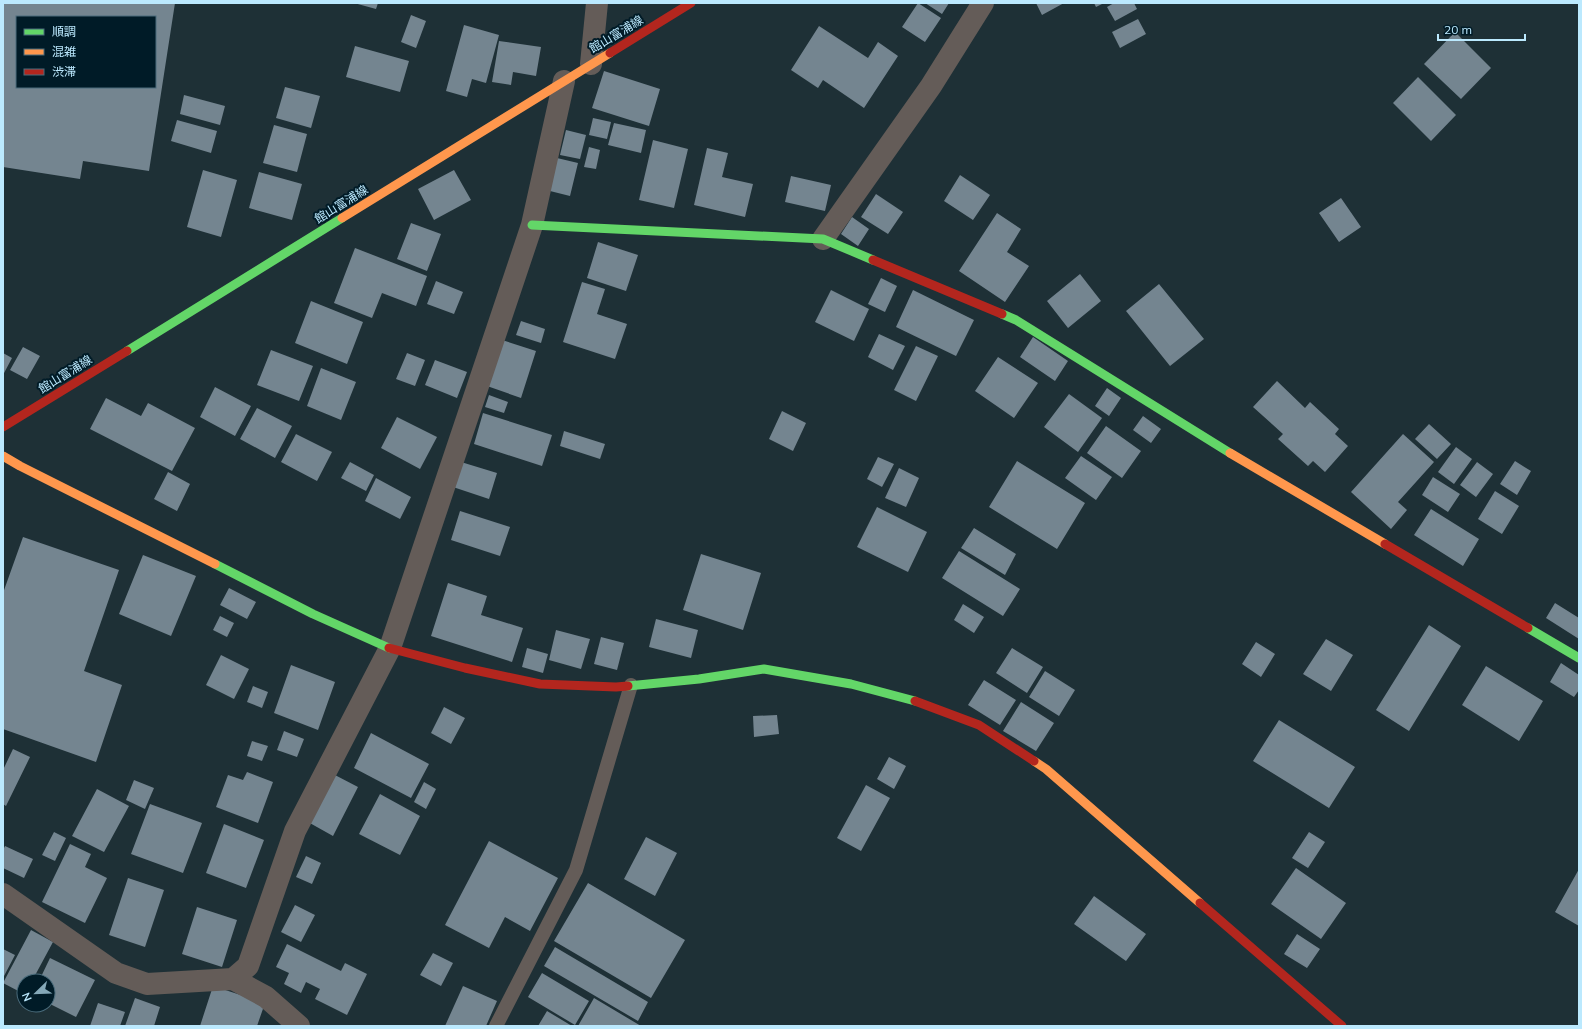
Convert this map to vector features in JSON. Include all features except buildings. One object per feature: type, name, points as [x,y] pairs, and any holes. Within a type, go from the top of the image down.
[{"type":"street","points":[[591,64],[597,3]]},
{"type":"street","name":"館山富浦線","points":[[3,427],[691,3]]},
{"type":"street","points":[[823,239],[931,86],[983,3]]},
{"type":"street","points":[[234,979],[248,966],[295,831],[390,648],[532,225],[564,81]]},
{"type":"street","points":[[532,225],[823,239],[1016,320],[1228,452],[1579,658]]},
{"type":"street","points":[[3,456],[20,466],[314,614],[390,648],[465,668],[540,684],[616,687],[699,679],[764,669],[859,686],[912,700],[979,725],[1046,769],[1342,1026]]},
{"type":"street","points":[[3,894],[116,973],[147,984],[234,979],[266,997],[299,1026]]},
{"type":"lane","points":[[496,1026],[576,870],[631,685]]},
{"type":"traffic: fast","points":[[127,351],[342,218]]},
{"type":"traffic: fast","points":[[532,225],[823,239],[873,260]]},
{"type":"traffic: fast","points":[[1002,314],[1016,320],[1230,453]]},
{"type":"traffic: fast","points":[[215,564],[313,614],[389,648]]},
{"type":"traffic: fast","points":[[1528,628],[1579,658]]},
{"type":"traffic: fast","points":[[628,686],[699,679],[764,669],[851,684],[915,701]]},
{"type":"traffic: slow","points":[[342,218],[610,53]]},
{"type":"traffic: slow","points":[[1230,453],[1385,544]]},
{"type":"traffic: slow","points":[[3,456],[215,564]]},
{"type":"traffic: slow","points":[[1034,761],[1046,769],[1200,903]]},
{"type":"traffic: jam","points":[[610,53],[691,3]]},
{"type":"traffic: jam","points":[[873,260],[1002,314]]},
{"type":"traffic: jam","points":[[3,427],[127,351]]},
{"type":"traffic: jam","points":[[1385,544],[1528,628]]},
{"type":"traffic: jam","points":[[389,648],[465,668],[540,684],[616,687],[628,686]]},
{"type":"traffic: jam","points":[[915,701],[979,725],[1034,761]]},
{"type":"traffic: jam","points":[[1200,903],[1342,1026]]}]
